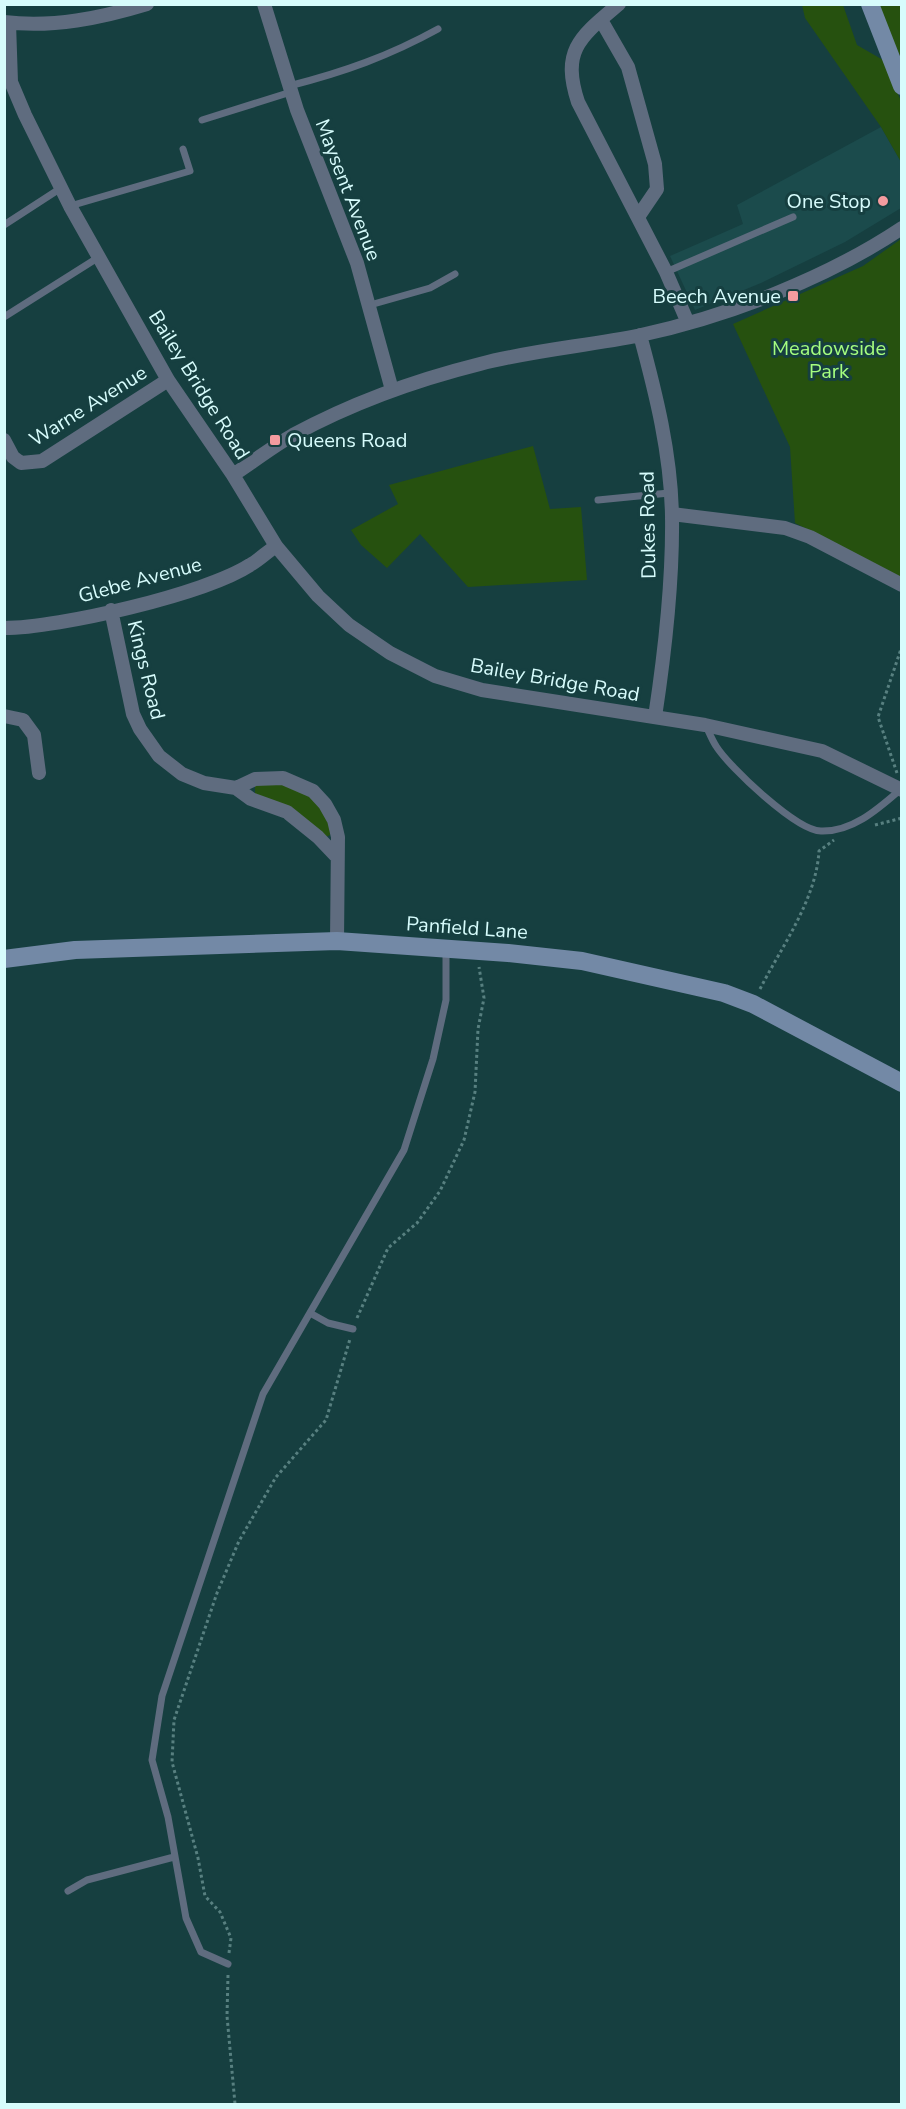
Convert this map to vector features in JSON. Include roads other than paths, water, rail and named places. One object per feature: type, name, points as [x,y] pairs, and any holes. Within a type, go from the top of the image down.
[{"type":"street","points":[[7,22],[62,22],[100,18],[147,4]]},
{"type":"street","name":"Maysent Avenue","points":[[264,4],[290,89],[370,305],[392,390]]},
{"type":"street","points":[[619,4],[580,40],[571,61],[571,79],[578,102],[666,272],[688,323]]},
{"type":"street","points":[[870,4],[902,86]]},
{"type":"street","points":[[601,20],[628,67],[655,164],[657,189],[638,217]]},
{"type":"street","name":"Bailey Bridge Road","points":[[7,22],[8,84],[70,206],[168,380],[233,475],[276,546],[318,596],[349,625],[390,652],[435,676],[482,690],[705,725],[822,751],[901,789]]},
{"type":"street","points":[[233,475],[293,435],[392,390],[521,354],[640,335],[688,323],[767,295],[828,269],[857,255],[902,228]]},
{"type":"street","name":"Dukes Road","points":[[640,335],[658,403],[672,514],[667,619],[655,717]]},
{"type":"street","name":"Warne Avenue","points":[[4,440],[13,457],[21,462],[42,461],[168,380]]},
{"type":"street","points":[[672,514],[785,528],[810,537],[902,585]]},
{"type":"street","name":"Glebe Avenue","points":[[4,628],[31,626],[188,592],[249,566],[276,546]]},
{"type":"street","name":"Kings Road","points":[[111,610],[133,714],[148,743],[159,756],[182,774],[204,783],[236,788],[251,799],[287,812],[318,837],[337,857]]},
{"type":"street","points":[[4,716],[23,720],[34,735],[39,773]]},
{"type":"street","name":"Kings Road","points":[[236,788],[255,779],[283,778],[313,791],[334,820],[338,837],[337,941]]},
{"type":"street","name":"Panfield Lane","points":[[4,959],[75,950],[337,941],[477,950],[582,961],[724,993],[753,1004],[902,1083]]},
{"type":"lane","points":[[202,120],[394,53],[438,29]]},
{"type":"lane","points":[[70,206],[190,171],[183,149]]},
{"type":"lane","points":[[4,225],[61,188]]},
{"type":"lane","points":[[666,272],[793,217]]},
{"type":"lane","points":[[4,317],[99,257]]},
{"type":"lane","points":[[370,305],[430,288],[455,274]]},
{"type":"lane","points":[[598,500],[669,493]]},
{"type":"lane","points":[[705,725],[717,747],[783,814],[820,831],[849,825],[872,814],[901,789]]},
{"type":"lane","points":[[228,1964],[201,1952],[186,1918],[161,1784],[152,1760],[162,1696],[263,1394],[404,1150],[434,1059],[446,1000],[446,948]]},
{"type":"lane","points":[[310,1313],[328,1323],[353,1329]]},
{"type":"lane","points":[[68,1891],[87,1880],[174,1857]]},
{"type":"place","name":"One Stop","points":[[883,201]]},
{"type":"place","name":"Beech Avenue","points":[[793,296]]},
{"type":"place","name":"Queens Road","points":[[275,440]]},
{"type":"park label","name":"Meadowside Park","points":[[829,360]]}]
